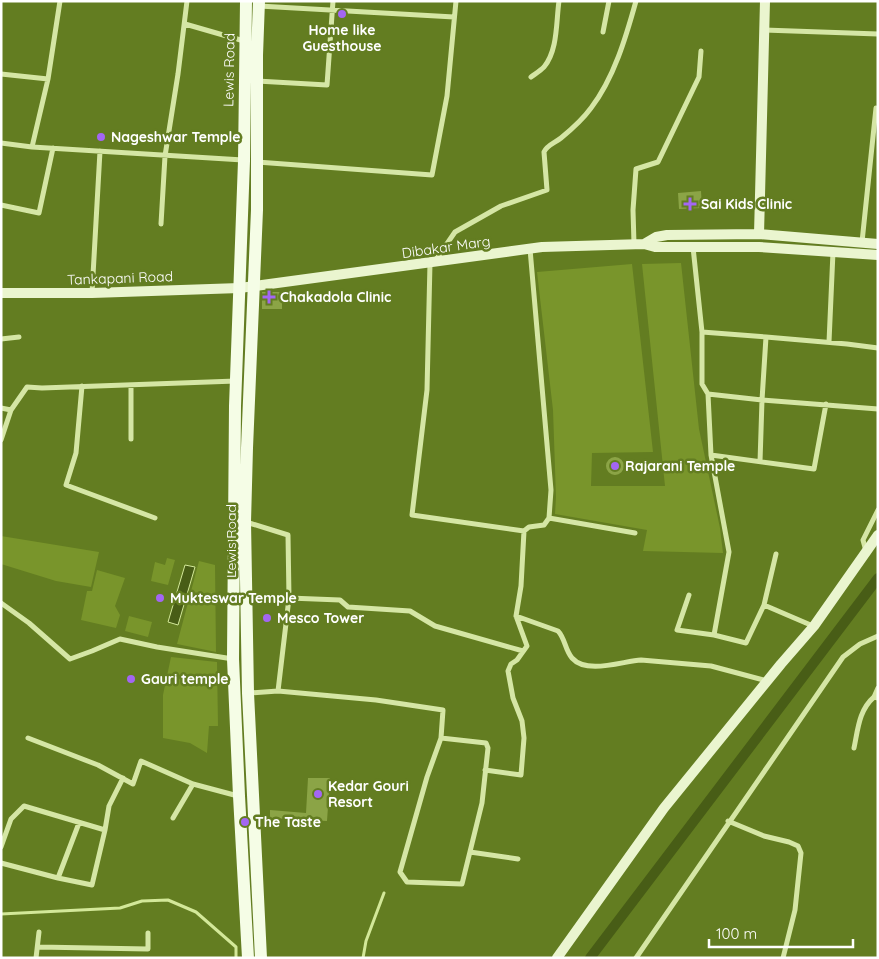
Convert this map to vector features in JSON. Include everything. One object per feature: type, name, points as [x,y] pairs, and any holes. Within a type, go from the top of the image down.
[{"type":"main road","name":"Lewis Road","points":[[246,1],[244,160],[233,518],[233,659],[238,796],[247,952]]},
{"type":"main road","points":[[759,234],[765,1]]},
{"type":"main road","name":"Lewis Road","points":[[258,4],[257,210],[246,522],[248,693],[260,953]]},
{"type":"main road","name":"Dibakar Marg","points":[[639,244],[656,236],[667,235],[759,234],[878,244]]},
{"type":"main road","name":"Dibakar Marg","points":[[240,288],[542,247],[639,244],[655,247],[759,247],[878,255]]},
{"type":"main road","name":"Tankapani Road","points":[[1,293],[92,293],[240,288]]},
{"type":"main road","points":[[558,958],[664,808],[814,626],[878,535]]},
{"type":"street","points":[[32,147],[48,79],[60,1]]},
{"type":"street","points":[[161,224],[165,156],[187,1]]},
{"type":"street","points":[[257,81],[327,84],[333,1]]},
{"type":"street","points":[[257,162],[432,175],[447,96],[456,1]]},
{"type":"street","points":[[531,77],[543,68],[549,58],[554,41],[559,1]]},
{"type":"street","points":[[604,32],[609,1]]},
{"type":"street","points":[[530,249],[551,490],[549,518],[544,525],[529,527],[524,531],[412,515],[428,390],[432,263],[455,232],[501,206],[547,190],[544,152],[546,148],[571,130],[591,108],[618,57],[636,1]]},
{"type":"street","points":[[258,4],[454,17]]},
{"type":"street","points":[[185,24],[245,41]]},
{"type":"street","points":[[764,30],[878,34]]},
{"type":"street","points":[[639,244],[633,210],[636,169],[658,162],[699,77],[701,51]]},
{"type":"street","points":[[1,74],[48,79]]},
{"type":"street","points":[[862,242],[876,108]]},
{"type":"street","points":[[1,143],[32,147],[244,160]]},
{"type":"street","points":[[1,205],[39,212],[53,148]]},
{"type":"street","points":[[92,293],[100,151]]},
{"type":"street","points":[[693,246],[702,332],[702,384],[708,394],[711,455],[729,552],[714,635]]},
{"type":"street","points":[[829,342],[833,252]]},
{"type":"street","points":[[702,332],[829,342],[878,348]]},
{"type":"street","points":[[1,339],[19,337]]},
{"type":"street","points":[[760,462],[766,337]]},
{"type":"street","points":[[1,440],[11,410],[27,387],[236,380]]},
{"type":"street","points":[[131,385],[131,439]]},
{"type":"street","points":[[82,386],[76,453],[66,485],[155,518]]},
{"type":"street","points":[[708,394],[878,409]]},
{"type":"street","points":[[711,455],[814,469],[826,404]]},
{"type":"street","points":[[1,408],[11,410]]},
{"type":"street","points":[[867,551],[863,540],[878,510]]},
{"type":"street","points":[[549,518],[635,533]]},
{"type":"street","points":[[246,522],[288,535],[289,598],[278,691]]},
{"type":"street","points":[[485,770],[521,775],[524,738],[522,721],[513,698],[508,671],[511,664],[518,660],[527,646],[516,616],[521,586],[524,531]]},
{"type":"street","points":[[689,595],[677,630],[714,635],[746,643],[764,605],[776,554]]},
{"type":"street","points":[[289,598],[340,600],[348,607],[371,610],[410,611],[435,626],[523,650]]},
{"type":"street","points":[[1,603],[29,623],[70,659],[120,639],[233,659]]},
{"type":"street","points":[[764,605],[814,626]]},
{"type":"street","points":[[516,616],[562,634],[569,654],[580,665],[615,665],[631,660],[641,660],[711,666],[767,681]]},
{"type":"street","points":[[636,958],[842,657],[860,644],[878,636]]},
{"type":"street","points":[[854,748],[862,713],[868,702],[876,697],[878,688]]},
{"type":"street","points":[[248,693],[278,691],[376,700],[442,710],[441,738],[427,777],[400,872],[407,882],[462,884],[482,803],[488,748],[486,743],[441,738]]},
{"type":"street","points":[[28,738],[98,765],[133,784],[141,761],[193,784],[238,796],[252,788]]},
{"type":"street","points":[[1,863],[92,885],[109,806],[123,778]]},
{"type":"street","points":[[173,818],[193,784]]},
{"type":"street","points":[[1,847],[11,819],[24,806],[105,830]]},
{"type":"street","points":[[728,821],[764,836],[790,842],[798,846],[801,853],[795,910],[783,958]]},
{"type":"street","points":[[58,878],[79,822]]},
{"type":"street","points":[[470,852],[518,859]]},
{"type":"street","points":[[36,958],[39,932]]},
{"type":"street","points":[[38,947],[148,949],[148,933]]},
{"type":"shaded area","points":[[681,263],[699,429],[720,528],[723,553],[643,551],[647,530],[555,514],[553,410],[537,272],[632,264],[653,452],[592,453],[591,486],[665,486],[642,264]]},
{"type":"shaded area","points":[[1,536],[99,552],[91,587],[56,581],[1,564]]},
{"type":"shaded area","points":[[167,558],[175,560],[168,585],[151,581],[155,562],[165,565]]},
{"type":"shaded area","points":[[199,561],[215,565],[216,652],[177,644]]},
{"type":"shaded area","points":[[185,565],[195,567],[178,625],[168,622]]},
{"type":"shaded area","points":[[97,570],[125,578],[115,606],[120,615],[116,628],[81,620],[87,591],[92,591]]},
{"type":"shaded area","points":[[129,616],[152,622],[148,637],[125,631]]},
{"type":"shaded area","points":[[171,657],[217,662],[218,726],[209,726],[207,753],[190,743],[163,738],[163,695]]},
{"type":"building","points":[[701,191],[702,208],[679,209],[678,193]]},
{"type":"building","points":[[262,292],[282,292],[282,309],[262,309]]},
{"type":"building","name":"Rajarani Temple","points":[[611,457],[619,457],[624,462],[622,473],[611,475],[606,470],[606,462]]},
{"type":"building","name":"Kedar Gouri Resort","points":[[308,778],[330,778],[327,821],[270,818],[270,810],[306,813]]},
{"type":"waterway","points":[[590,958],[878,578]]},
{"type":"waterway","points":[[363,958],[366,941],[384,893]]},
{"type":"waterway","points":[[1,914],[120,908],[142,901],[168,900],[196,912],[236,947],[236,958]]},
{"type":"place","name":"Home like Guesthouse","points":[[342,14]]},
{"type":"place","name":"Nageshwar Temple","points":[[101,137]]},
{"type":"place","name":"Sai Kids Clinic","points":[[690,204]]},
{"type":"place","name":"Chakadola Clinic","points":[[269,297]]},
{"type":"place","name":"Rajarani Temple","points":[[615,466]]},
{"type":"place","name":"Mukteswar Temple","points":[[160,598]]},
{"type":"place","name":"Mesco Tower","points":[[267,618]]},
{"type":"place","name":"Gauri temple","points":[[131,679]]},
{"type":"place","name":"Kedar Gouri Resort","points":[[318,794]]},
{"type":"place","name":"The Taste","points":[[245,822]]}]
